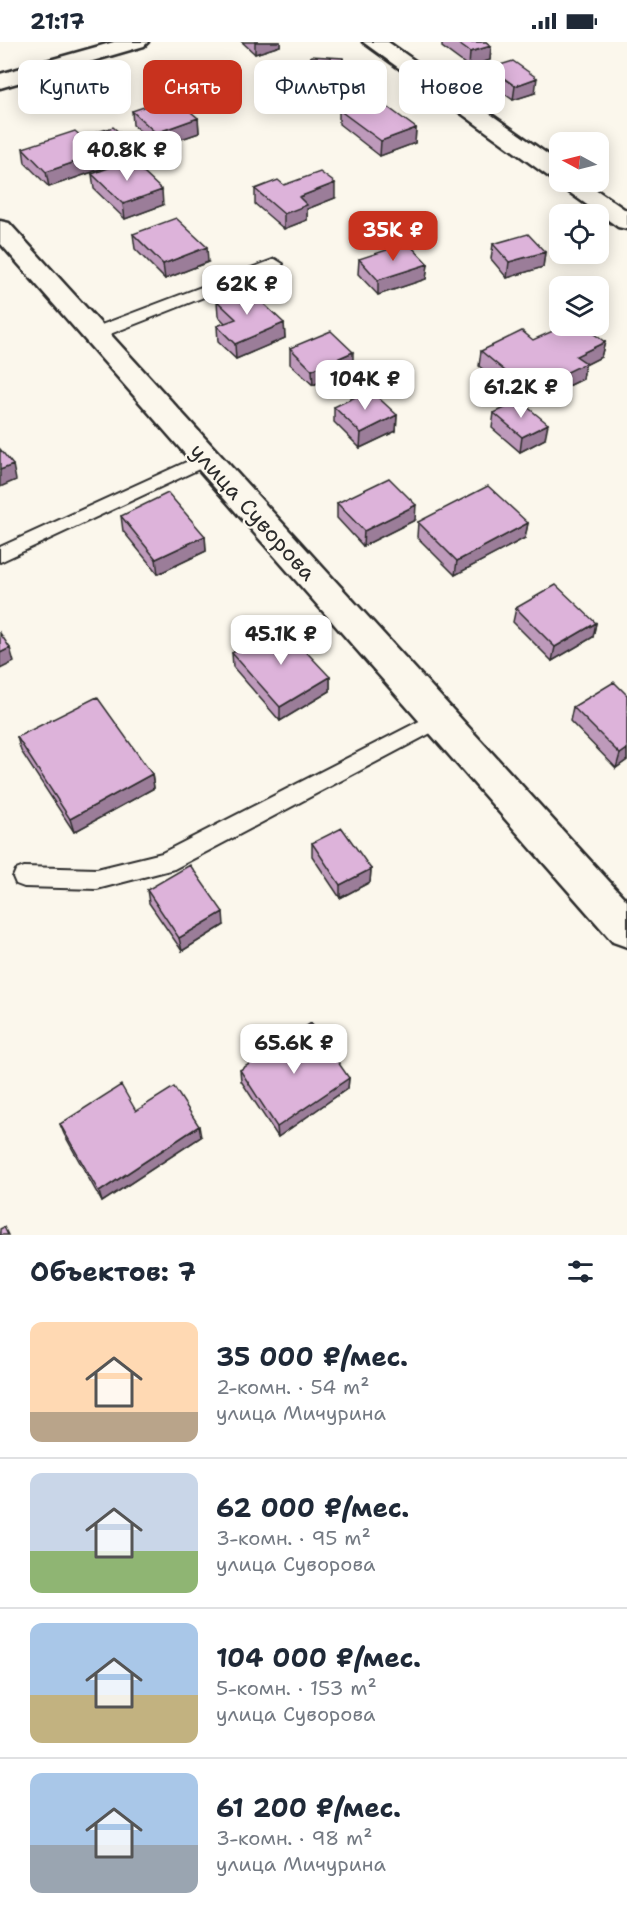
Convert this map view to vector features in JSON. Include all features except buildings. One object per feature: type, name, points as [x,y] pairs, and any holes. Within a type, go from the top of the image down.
[{"type":"street","points":[[0,81],[137,42]]},
{"type":"street","points":[[374,42],[549,166]]},
{"type":"street","points":[[584,192],[627,222]]},
{"type":"street","name":"улица Суворова","points":[[0,228],[627,929]]},
{"type":"lane","points":[[94,334],[275,264]]},
{"type":"lane","points":[[0,555],[206,459]]},
{"type":"lane","points":[[24,877],[97,879],[165,862],[439,718]]}]
